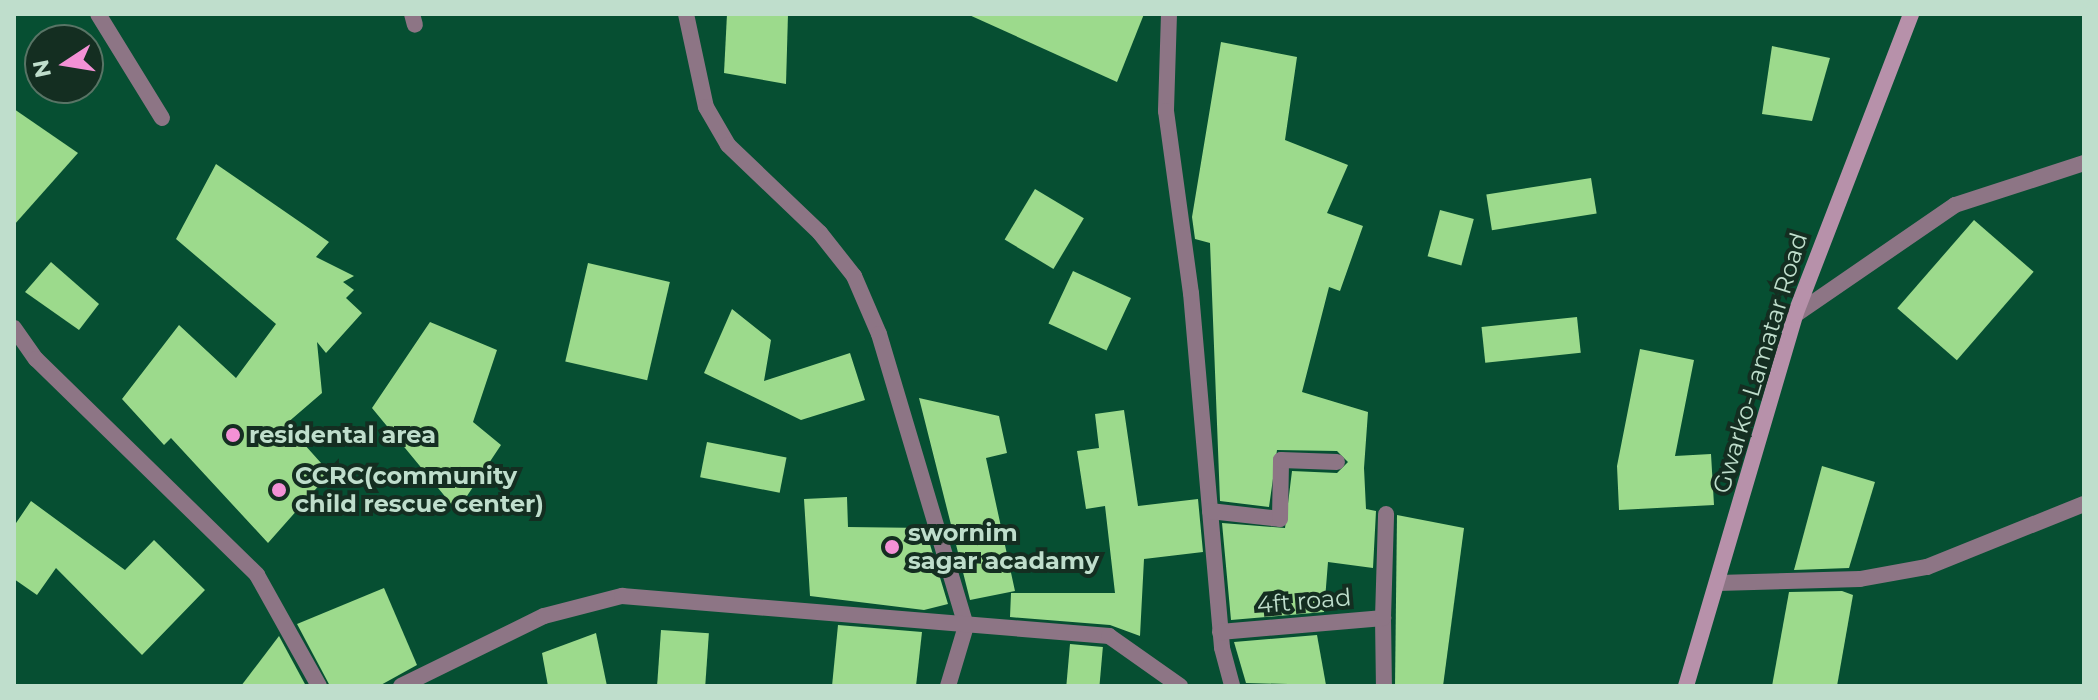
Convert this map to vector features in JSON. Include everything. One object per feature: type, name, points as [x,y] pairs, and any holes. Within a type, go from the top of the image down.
[{"type":"main road","name":"Gwarko-Lamatar Road","points":[[1686,686],[1795,315],[1911,14]]},
{"type":"street","points":[[98,14],[162,118]]},
{"type":"street","points":[[686,14],[706,107],[728,145],[854,276],[879,334],[966,626],[948,686]]},
{"type":"street","points":[[1169,14],[1166,111],[1210,511],[1220,632],[1232,686]]},
{"type":"street","points":[[1795,315],[1955,205],[2084,163]]},
{"type":"street","points":[[14,328],[36,359],[257,575],[319,686]]},
{"type":"street","points":[[1210,511],[1280,519],[1281,460],[1312,458],[1337,462]]},
{"type":"street","points":[[1718,583],[1860,579],[1927,567],[2084,504]]},
{"type":"street","name":"4ft road","points":[[1220,632],[1383,618],[1386,514]]},
{"type":"street","points":[[401,686],[544,616],[622,596],[1109,636],[1180,686]]},
{"type":"street","points":[[1383,618],[1384,686]]},
{"type":"building","points":[[727,14],[788,14],[786,84],[724,73]]},
{"type":"building","points":[[967,14],[1144,14],[1117,82]]},
{"type":"building","points":[[1221,42],[1297,57],[1285,140],[1348,165],[1327,213],[1363,226],[1340,291],[1329,287],[1302,392],[1368,412],[1364,468],[1366,509],[1376,511],[1373,568],[1328,562],[1324,612],[1231,620],[1222,523],[1285,528],[1292,471],[1337,473],[1348,462],[1337,451],[1277,450],[1269,507],[1220,501],[1210,243],[1195,239],[1192,217]]},
{"type":"building","points":[[1772,46],[1830,58],[1812,121],[1762,114]]},
{"type":"building","points":[[14,109],[78,153],[14,225]]},
{"type":"building","points":[[216,164],[329,242],[316,257],[354,276],[343,282],[354,290],[346,298],[362,313],[326,353],[317,342],[322,393],[286,424],[330,473],[268,543],[171,438],[164,445],[122,399],[179,325],[236,378],[276,324],[176,239]]},
{"type":"building","points":[[1591,178],[1597,214],[1492,230],[1486,195]]},
{"type":"building","points":[[1035,189],[1084,218],[1053,269],[1005,240]]},
{"type":"building","points":[[1440,210],[1474,219],[1461,265],[1428,256]]},
{"type":"building","points":[[1974,220],[2034,272],[1957,360],[1897,308]]},
{"type":"building","points":[[51,262],[99,304],[79,330],[25,292]]},
{"type":"building","points":[[588,263],[670,282],[647,380],[565,361]]},
{"type":"building","points":[[1073,271],[1131,298],[1106,351],[1048,324]]},
{"type":"building","points":[[732,309],[771,340],[764,381],[850,353],[865,400],[801,420],[704,373]]},
{"type":"building","points":[[1577,317],[1581,353],[1485,363],[1482,327]]},
{"type":"building","points":[[430,322],[497,350],[473,422],[501,445],[457,511],[372,408]]},
{"type":"building","points":[[1640,349],[1694,360],[1675,456],[1711,454],[1714,505],[1619,510],[1617,466]]},
{"type":"building","points":[[919,398],[999,416],[1007,453],[986,458],[1015,591],[970,600]]},
{"type":"building","points":[[1124,410],[1138,506],[1198,499],[1203,552],[1144,559],[1140,636],[1110,625],[1010,617],[1011,593],[1115,593],[1105,506],[1086,509],[1077,451],[1099,448],[1095,414]]},
{"type":"building","points":[[707,442],[787,457],[780,493],[700,477]]},
{"type":"building","points":[[1822,466],[1875,482],[1849,568],[1794,570]]},
{"type":"building","points":[[847,497],[848,527],[925,528],[948,604],[924,610],[810,596],[804,499]]},
{"type":"building","points":[[31,501],[125,570],[154,540],[205,590],[142,655],[56,568],[37,595],[14,579],[14,526]]},
{"type":"building","points":[[1397,515],[1464,528],[1443,686],[1395,686]]},
{"type":"building","points":[[384,588],[417,665],[379,686],[330,686],[297,624]]},
{"type":"building","points":[[1842,591],[1853,595],[1837,686],[1772,686],[1789,592]]},
{"type":"building","points":[[838,625],[922,632],[916,686],[832,686]]},
{"type":"building","points":[[661,630],[709,633],[705,686],[657,686]]},
{"type":"building","points":[[596,633],[607,686],[548,686],[542,653]]},
{"type":"building","points":[[1317,635],[1326,685],[1246,683],[1234,642]]},
{"type":"building","points":[[279,636],[306,686],[241,686]]},
{"type":"building","points":[[1070,644],[1103,647],[1099,686],[1066,686]]},
{"type":"place","name":"residental area","points":[[233,435]]},
{"type":"place","name":"CCRC(community child rescue center)","points":[[279,490]]},
{"type":"place","name":"swornim sagar acadamy","points":[[892,547]]}]
